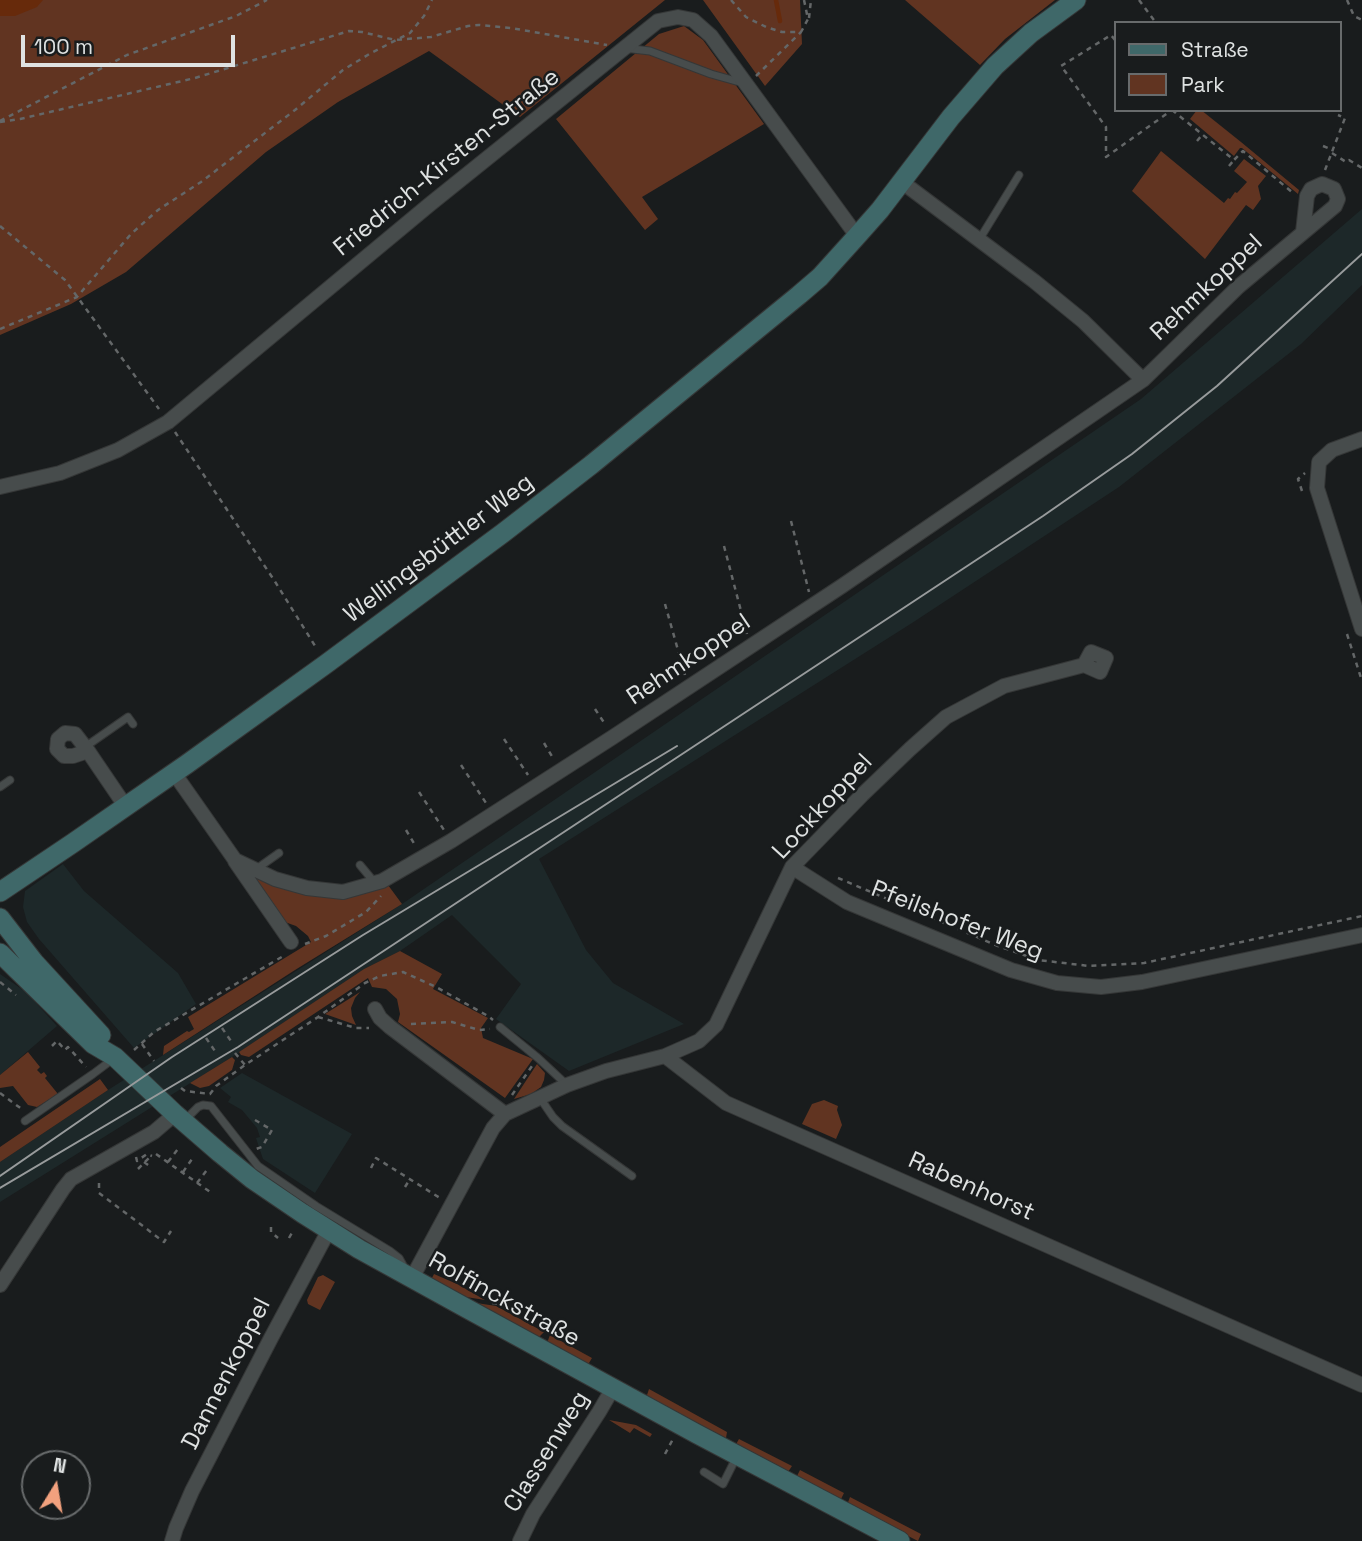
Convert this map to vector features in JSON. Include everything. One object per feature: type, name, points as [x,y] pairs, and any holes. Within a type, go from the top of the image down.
[{"type":"main road","name":"Wellingsbüttler Weg","points":[[0,892],[174,773],[503,533],[591,465],[799,295],[820,277],[858,236],[951,117],[995,66],[1031,33],[1076,0]]},
{"type":"main road","name":"Rolfinckstraße","points":[[0,918],[34,962],[104,1039],[118,1059],[179,1118],[268,1190],[329,1230],[412,1278],[900,1541]]},
{"type":"main road","name":"Rolfinckstraße","points":[[0,953],[93,1044],[118,1059]]},
{"type":"street","name":"Friedrich-Kirsten-Straße","points":[[0,488],[61,473],[118,450],[168,422],[429,205],[657,21],[678,17],[693,20],[711,36],[858,236]]},
{"type":"street","points":[[902,182],[1083,321],[1143,380]]},
{"type":"street","points":[[1303,232],[1307,196],[1311,189],[1322,184]]},
{"type":"street","name":"Rehmkoppel","points":[[235,860],[275,879],[307,888],[343,892],[382,880],[451,841],[812,606],[1143,380],[1238,286],[1335,206],[1338,199],[1334,190],[1322,184]]},
{"type":"street","points":[[1362,439],[1332,450],[1318,462],[1317,488],[1362,629]]},
{"type":"street","name":"Lockkoppel","points":[[665,1056],[698,1041],[716,1025],[792,867],[862,795],[946,717],[1004,686],[1084,665]]},
{"type":"street","points":[[86,749],[126,807]]},
{"type":"street","name":"Rehmkoppel","points":[[174,773],[294,947]]},
{"type":"street","name":"Pfeilshofer Weg","points":[[792,867],[847,902],[1011,970],[1057,983],[1101,986],[1142,982],[1362,935]]},
{"type":"street","points":[[374,1009],[390,1027],[503,1112]]},
{"type":"street","points":[[412,1278],[503,1112],[567,1085],[665,1056]]},
{"type":"street","name":"Rabenhorst","points":[[665,1056],[726,1103],[1362,1385]]},
{"type":"street","points":[[0,1285],[71,1179],[179,1118]]},
{"type":"street","name":"Dannenkoppel","points":[[172,1541],[192,1491],[329,1230]]},
{"type":"street","name":"Classenweg","points":[[520,1541],[533,1514],[613,1388]]},
{"type":"lane","points":[[624,48],[650,51],[711,74],[747,84]]},
{"type":"lane","points":[[979,240],[1018,175]]},
{"type":"lane","points":[[86,749],[128,717],[132,724]]},
{"type":"lane","points":[[0,787],[10,780]]},
{"type":"lane","points":[[255,870],[279,853]]},
{"type":"lane","points":[[360,865],[382,880]]},
{"type":"lane","points":[[500,1027],[567,1085]]},
{"type":"lane","points":[[29,1118],[118,1059]]},
{"type":"lane","points":[[540,1098],[562,1126],[632,1176]]},
{"type":"lane","points":[[179,1118],[202,1105],[211,1105],[244,1146],[268,1190]]},
{"type":"lane","points":[[253,1160],[316,1206],[390,1251],[412,1278]]},
{"type":"lane","points":[[704,1472],[723,1483],[737,1455]]},
{"type":"path","points":[[0,122],[127,55],[236,16],[267,0]]},
{"type":"path","points":[[0,329],[77,297],[131,233],[158,210],[201,182],[343,70],[410,33],[432,0]]},
{"type":"path","points":[[731,0],[746,17],[766,27],[782,33],[801,32]]},
{"type":"path","points":[[804,0],[808,19]]},
{"type":"path","points":[[747,84],[801,32],[808,19],[811,0]]},
{"type":"path","points":[[1139,0],[1155,21]]},
{"type":"path","points":[[1347,0],[1354,16],[1362,20]]},
{"type":"path","points":[[0,122],[195,78],[349,31],[395,40],[431,37],[479,25],[624,48]]},
{"type":"path","points":[[1114,39],[1111,35],[1061,66],[1106,127],[1106,157],[1169,112]]},
{"type":"path","points":[[1174,112],[1234,160]]},
{"type":"path","points":[[1322,184],[1326,166],[1345,118],[1338,115]]},
{"type":"path","points":[[1197,141],[1202,135]]},
{"type":"path","points":[[1323,146],[1346,162],[1349,160],[1362,168]]},
{"type":"path","points":[[1229,166],[1243,151],[1306,203]]},
{"type":"path","points":[[791,521],[812,606]]},
{"type":"path","points":[[724,546],[750,647]]},
{"type":"path","points":[[664,604],[688,688]]},
{"type":"path","points":[[595,709],[613,737]]},
{"type":"path","points":[[504,740],[536,787]]},
{"type":"path","points":[[544,743],[562,771]]},
{"type":"path","points":[[461,765],[493,814]]},
{"type":"path","points":[[419,792],[451,841]]},
{"type":"path","points":[[405,830],[423,858]]},
{"type":"path","points":[[839,878],[998,946],[1038,960],[1089,966],[1144,963],[1362,916]]},
{"type":"path","points":[[118,1059],[142,1044],[154,1032],[294,947],[326,936],[366,912],[384,893],[382,880]]},
{"type":"path","points":[[181,1088],[185,1091],[210,1094],[216,1086],[245,1065],[365,983],[380,976],[403,972],[488,1016],[500,1027]]},
{"type":"path","points":[[0,982],[16,995]]},
{"type":"path","points":[[318,1017],[356,1028],[431,1022],[452,1022],[479,1030],[500,1027]]},
{"type":"path","points":[[222,1028],[233,1044]]},
{"type":"path","points":[[206,1038],[217,1054]]},
{"type":"path","points":[[52,1046],[57,1041],[65,1050],[68,1047],[93,1074]]},
{"type":"path","points":[[142,1044],[154,1060]]},
{"type":"path","points":[[235,1053],[245,1065]]},
{"type":"path","points":[[503,1112],[538,1058]]},
{"type":"path","points":[[0,1093],[29,1118]]},
{"type":"path","points":[[255,1120],[272,1130],[262,1147]]},
{"type":"path","points":[[138,1170],[156,1154],[158,1146]]},
{"type":"path","points":[[169,1162],[178,1149]]},
{"type":"path","points":[[156,1154],[213,1194]]},
{"type":"path","points":[[370,1168],[376,1158],[452,1205]]},
{"type":"path","points":[[183,1172],[192,1159]]},
{"type":"path","points":[[144,1162],[151,1167]]},
{"type":"path","points":[[197,1183],[207,1170]]},
{"type":"path","points":[[405,1187],[410,1179]]},
{"type":"path","points":[[99,1184],[99,1193],[164,1241],[171,1230]]},
{"type":"path","points":[[271,1227],[271,1232],[278,1238]]},
{"type":"path","points":[[289,1238],[293,1231]]},
{"type":"path","points":[[665,1454],[673,1439]]},
{"type":"shaded area","points":[[0,0],[43,0],[37,7],[15,16],[0,16]]},
{"type":"shaded area","points":[[1362,209],[1362,285],[1301,344],[1119,487],[912,623],[539,859],[586,950],[613,983],[684,1024],[569,1071],[496,1019],[521,984],[452,915],[400,951],[364,969],[232,1057],[0,1202],[0,1162],[108,1090],[402,904],[1141,399]]},
{"type":"shaded area","points":[[63,864],[84,891],[178,973],[196,1004],[134,1048],[27,922],[23,907],[25,891]]},
{"type":"shaded area","points":[[0,974],[26,992],[57,1026],[0,1075]]},
{"type":"shaded area","points":[[242,1073],[352,1134],[315,1193],[263,1159],[256,1138],[260,1137],[257,1128],[242,1110],[228,1102],[231,1097],[220,1088]]},
{"type":"green space","points":[[0,0],[665,0],[520,117],[429,51],[338,102],[266,152],[126,272],[71,304],[0,335]]},
{"type":"green space","points":[[703,0],[800,0],[802,44],[765,86]]},
{"type":"green space","points":[[905,0],[1055,0],[1005,39],[980,65]]},
{"type":"green space","points":[[684,26],[703,40],[764,124],[642,197],[658,219],[645,230],[556,119],[659,34]]},
{"type":"green space","points":[[1195,112],[1203,112],[1299,190],[1298,194],[1242,148],[1234,156],[1190,119]]},
{"type":"green space","points":[[1161,151],[1224,203],[1247,182],[1234,171],[1244,159],[1266,176],[1258,186],[1261,199],[1253,210],[1246,205],[1205,259],[1132,191]]},
{"type":"green space","points":[[253,875],[291,890],[388,885],[402,904],[163,1055],[164,1046],[194,1029],[188,1017],[311,942],[296,926],[282,921]]},
{"type":"green space","points":[[400,951],[442,974],[433,989],[488,1018],[481,1028],[483,1038],[533,1059],[505,1098],[398,1022],[400,1014],[397,999],[386,989],[372,987],[368,978],[249,1057],[239,1052],[364,969]]},
{"type":"green space","points":[[360,992],[351,1008],[356,1025],[325,1014]]},
{"type":"green space","points":[[28,1052],[40,1067],[37,1070],[41,1074],[44,1072],[47,1076],[45,1078],[58,1094],[37,1107],[28,1105],[13,1086],[0,1088],[0,1075]]},
{"type":"green space","points":[[232,1057],[235,1060],[232,1070],[209,1086],[200,1088],[190,1083]]},
{"type":"green space","points":[[537,1064],[545,1073],[541,1087],[531,1094],[514,1099]]},
{"type":"green space","points":[[100,1079],[108,1090],[0,1162],[0,1147]]},
{"type":"green space","points":[[824,1100],[838,1106],[842,1125],[836,1139],[802,1124],[812,1104]]},
{"type":"green space","points":[[434,1274],[485,1300],[466,1297],[432,1278]]},
{"type":"green space","points":[[323,1275],[335,1282],[320,1310],[308,1304],[307,1300],[318,1277]]},
{"type":"green space","points":[[470,1302],[496,1306],[544,1332],[538,1338]]},
{"type":"green space","points":[[550,1335],[592,1358],[589,1363],[586,1365],[547,1343]]},
{"type":"green space","points":[[649,1389],[727,1432],[726,1438],[723,1439],[646,1398]]},
{"type":"green space","points":[[609,1420],[636,1425],[652,1434],[650,1437],[634,1428],[630,1433]]},
{"type":"green space","points":[[739,1439],[792,1466],[788,1472],[735,1446]]},
{"type":"green space","points":[[800,1470],[844,1493],[841,1499],[796,1478]]},
{"type":"green space","points":[[850,1497],[921,1534],[918,1541],[847,1505]]},
{"type":"waterway","points":[[776,0],[780,21]]},
{"type":"tram line","points":[[0,1188],[238,1047],[1043,516],[1132,454],[1217,386],[1362,254]]},
{"type":"tram line","points":[[0,1176],[172,1057],[363,935],[677,746]]}]
